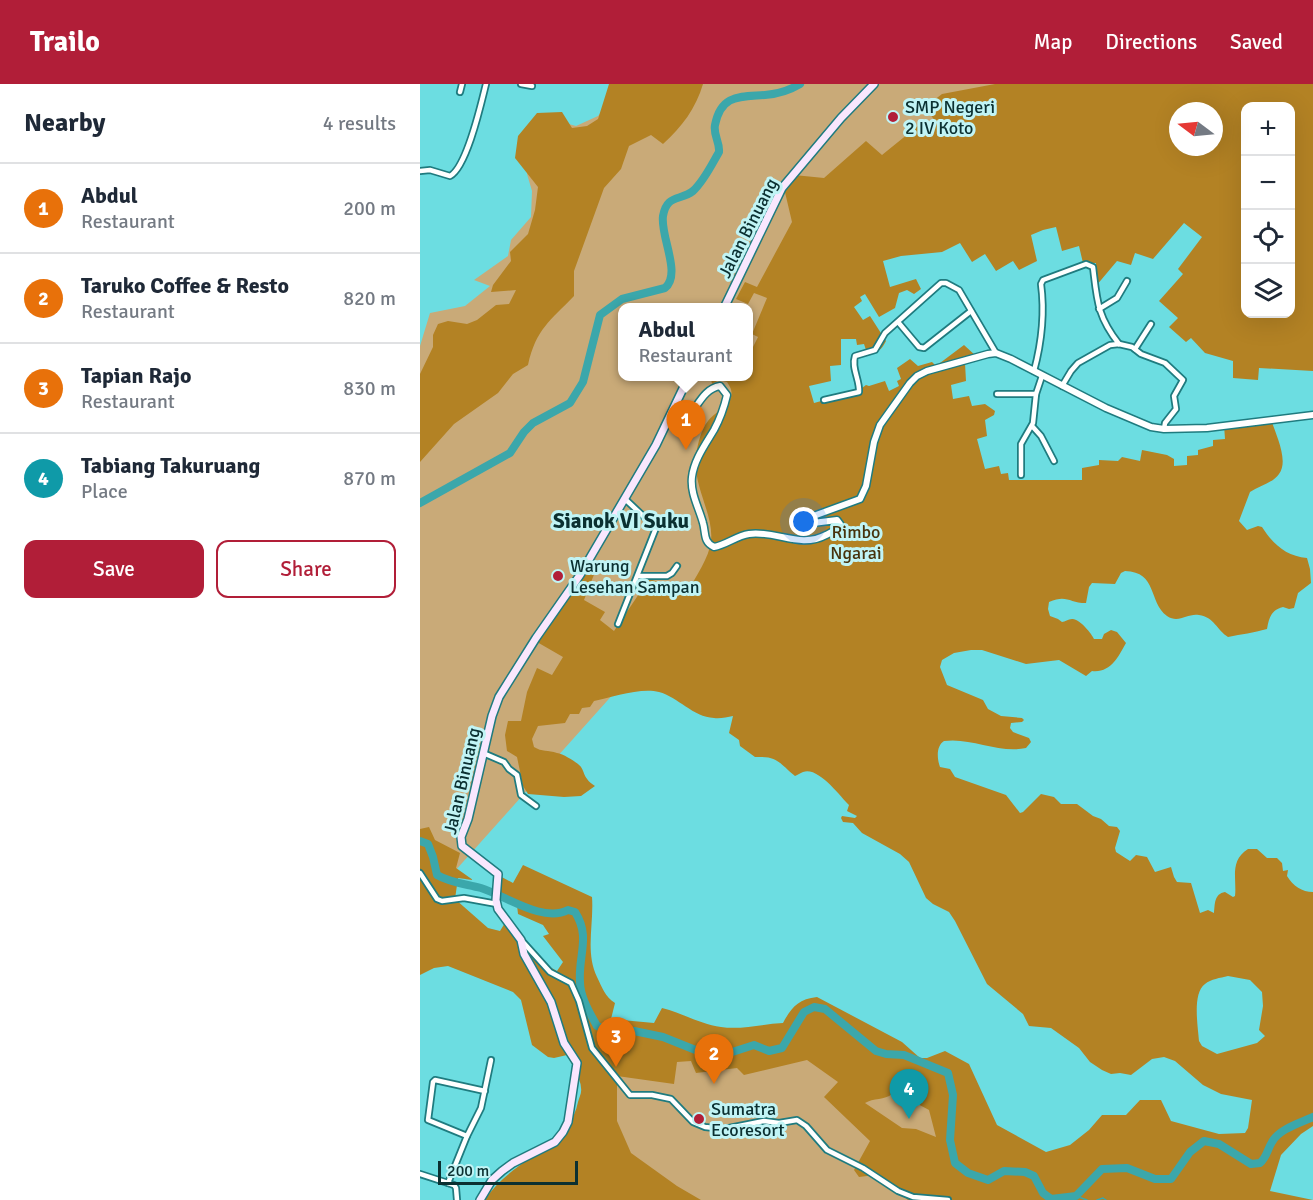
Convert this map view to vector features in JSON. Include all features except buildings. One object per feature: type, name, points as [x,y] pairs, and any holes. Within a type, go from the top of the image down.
[{"type":"main road","name":"Jalan Binuang","points":[[726,303],[782,188],[841,118],[874,84]]},
{"type":"main road","name":"Jalan Binuang","points":[[497,902],[498,874],[469,853],[460,840],[500,697],[536,638],[580,575],[625,499],[669,420],[687,381]]},
{"type":"main road","points":[[480,1200],[492,1180],[502,1171],[555,1142],[563,1132],[568,1122],[577,1064],[564,1043],[551,1002],[524,954],[521,940],[502,917],[497,902]]},
{"type":"street","points":[[460,92],[462,84]]},
{"type":"street","points":[[420,171],[430,170],[450,176],[458,169],[475,127],[486,84]]},
{"type":"street","points":[[521,84],[532,86]]},
{"type":"street","points":[[1034,371],[1041,343],[1043,310],[1041,284],[1043,280],[1086,264],[1092,265],[1099,309],[1106,328],[1119,344]]},
{"type":"street","points":[[1099,309],[1121,294],[1127,281]]},
{"type":"street","points":[[824,400],[858,392],[860,387],[854,362],[855,356],[875,350],[885,333],[943,282],[959,291],[996,353]]},
{"type":"street","points":[[898,321],[919,347],[924,348],[971,311]]},
{"type":"street","points":[[1135,349],[1151,324]]},
{"type":"street","points":[[1062,386],[1078,363],[1110,345],[1119,344],[1135,349],[1139,353],[1165,363],[1183,380],[1174,396],[1176,409],[1164,429]]},
{"type":"street","points":[[669,420],[673,418],[684,421],[693,413],[701,398],[714,387],[720,386],[727,395],[723,413],[698,458],[692,478],[695,499],[708,543],[714,547],[746,534],[816,541],[837,528],[840,522],[837,520],[813,523],[809,522],[808,518],[860,499],[866,486],[874,442],[880,424],[910,383],[927,371],[988,354],[996,353],[1143,424],[1164,429],[1207,428],[1313,415]]},
{"type":"street","points":[[1021,474],[1021,444],[1034,420],[1036,394],[1042,376]]},
{"type":"street","points":[[997,394],[1036,394]]},
{"type":"street","points":[[1032,426],[1041,436],[1054,461]]},
{"type":"street","points":[[618,624],[656,528],[625,499]]},
{"type":"street","points":[[638,576],[667,576],[677,566]]},
{"type":"street","points":[[483,753],[504,762],[517,775],[520,795],[536,806]]},
{"type":"street","points":[[420,873],[437,899],[442,901],[464,898],[497,902]]},
{"type":"street","points":[[521,940],[550,972],[571,983],[579,1001],[592,1048],[630,1095],[652,1095],[671,1099],[693,1122],[705,1127],[724,1128],[764,1121],[779,1123],[797,1120],[806,1126],[827,1150],[863,1168],[898,1191],[913,1197],[948,1200]]},
{"type":"street","points":[[448,1183],[481,1108],[491,1060]]},
{"type":"street","points":[[467,1136],[428,1120],[432,1082],[443,1081],[484,1091]]},
{"type":"street","points":[[420,1174],[456,1188],[457,1200]]},
{"type":"shaded area","points":[[641,84],[1069,84],[897,212],[716,568],[658,644],[420,910],[420,346],[430,313],[465,306],[490,286],[474,280],[508,256],[511,240],[531,217],[532,191],[527,174],[547,118],[576,126],[598,116],[605,108]]},
{"type":"shaded area","points":[[815,1014],[1041,1200],[650,1200],[627,1182],[582,1032],[707,1062]]},
{"type":"green space","points":[[609,84],[703,84],[688,117],[663,144],[651,135],[629,146],[621,169],[604,188],[574,271],[574,296],[545,326],[535,343],[528,365],[513,374],[498,393],[454,424],[420,462],[420,374],[433,347],[433,335],[438,324],[448,321],[467,324],[477,320],[496,305],[509,304],[516,290],[491,292],[493,285],[511,261],[510,252],[528,234],[535,210],[538,187],[515,158],[518,136],[537,113],[562,112],[572,128],[587,126],[598,119]]},
{"type":"green space","name":"Rimbo Ngarai","points":[[995,84],[1313,84],[1313,371],[1259,368],[1258,380],[1233,378],[1233,361],[1205,353],[1191,338],[1186,342],[1169,327],[1178,318],[1159,301],[1183,274],[1178,269],[1202,237],[1184,223],[1153,259],[1135,253],[1131,265],[1117,261],[1096,286],[1094,278],[1096,263],[1083,263],[1079,246],[1062,251],[1056,227],[1031,235],[1037,261],[1019,270],[1013,261],[996,271],[985,254],[972,262],[960,243],[942,252],[901,256],[883,261],[890,287],[916,279],[921,289],[914,294],[907,290],[899,293],[895,308],[879,317],[865,294],[860,297],[862,301],[854,307],[863,320],[870,316],[886,341],[884,345],[878,351],[866,350],[864,344],[857,345],[856,339],[841,339],[841,365],[830,366],[831,381],[809,386],[814,403],[825,400],[824,397],[858,391],[866,385],[885,381],[889,391],[899,386],[897,381],[901,379],[897,368],[910,359],[918,366],[932,362],[936,366],[964,345],[976,356],[965,363],[966,381],[951,385],[953,399],[969,396],[972,406],[985,404],[995,411],[994,415],[985,420],[987,436],[977,439],[985,469],[999,466],[1001,474],[1008,473],[1009,480],[1082,480],[1082,468],[1099,465],[1099,460],[1118,461],[1122,457],[1140,461],[1142,450],[1167,455],[1174,459],[1174,466],[1187,465],[1187,456],[1198,455],[1198,450],[1213,446],[1213,440],[1225,439],[1224,425],[1272,422],[1281,448],[1282,469],[1273,480],[1250,492],[1239,521],[1247,530],[1262,527],[1271,539],[1286,552],[1307,558],[1311,583],[1298,593],[1294,608],[1283,607],[1273,612],[1267,629],[1228,637],[1204,616],[1195,615],[1175,619],[1167,616],[1157,603],[1148,582],[1136,573],[1125,571],[1121,573],[1115,584],[1092,583],[1086,603],[1060,599],[1049,602],[1048,609],[1050,616],[1062,622],[1075,619],[1088,630],[1094,639],[1102,639],[1104,634],[1111,630],[1117,632],[1126,643],[1113,663],[1099,671],[1092,671],[1086,676],[1059,660],[1026,664],[982,650],[954,653],[942,660],[940,667],[947,685],[983,700],[988,709],[1001,716],[1022,718],[1024,720],[1022,722],[1011,723],[1010,728],[1013,732],[1029,738],[1031,742],[1026,748],[1006,749],[964,741],[944,741],[938,749],[938,757],[940,767],[950,769],[955,777],[1006,795],[1020,813],[1041,794],[1054,797],[1061,804],[1077,804],[1109,826],[1117,827],[1120,831],[1116,852],[1130,861],[1136,855],[1147,857],[1155,872],[1171,867],[1177,882],[1191,883],[1200,913],[1208,910],[1214,913],[1216,900],[1221,893],[1225,892],[1235,896],[1236,865],[1238,859],[1248,849],[1257,849],[1267,858],[1277,858],[1282,863],[1283,871],[1288,870],[1287,876],[1292,883],[1302,890],[1313,892],[1313,1126],[1301,1134],[1281,1155],[1270,1191],[1313,1200],[908,1200],[881,1177],[875,1175],[859,1177],[854,1170],[870,1141],[824,1097],[838,1082],[807,1060],[744,1075],[737,1068],[696,1073],[691,1061],[677,1062],[674,1084],[617,1076],[617,1121],[631,1153],[701,1200],[485,1200],[509,1174],[563,1131],[572,1118],[581,1094],[581,1084],[567,1055],[548,1057],[532,1045],[521,1000],[513,992],[448,966],[434,968],[420,975],[420,829],[429,827],[435,840],[460,853],[456,868],[473,880],[458,878],[455,899],[488,928],[500,931],[508,918],[546,965],[557,971],[563,962],[543,936],[549,934],[543,925],[518,914],[517,905],[497,894],[498,875],[513,883],[523,865],[592,897],[591,958],[602,988],[615,1003],[611,1019],[654,1023],[662,1008],[713,1026],[729,1028],[783,1023],[796,1005],[817,997],[902,1042],[920,1058],[927,1058],[945,1051],[969,1064],[997,1125],[1046,1152],[1070,1145],[1089,1130],[1102,1115],[1126,1115],[1140,1100],[1161,1100],[1171,1121],[1219,1134],[1245,1133],[1248,1128],[1252,1100],[1221,1094],[1203,1085],[1175,1061],[1164,1057],[1152,1059],[1131,1075],[1111,1074],[1090,1062],[1079,1048],[1051,1028],[1029,1026],[1023,1014],[987,984],[955,921],[949,912],[926,898],[909,862],[900,854],[862,833],[853,823],[843,822],[842,816],[855,818],[857,816],[847,811],[849,805],[822,777],[809,771],[795,776],[777,761],[755,757],[740,746],[739,740],[729,733],[733,716],[706,717],[659,692],[644,691],[594,701],[590,707],[582,708],[579,714],[570,714],[565,723],[538,726],[532,739],[534,747],[565,756],[573,761],[580,766],[588,780],[595,786],[581,796],[528,794],[523,786],[517,757],[507,751],[505,735],[508,721],[521,721],[527,692],[537,668],[552,675],[563,657],[537,642],[586,570],[595,572],[584,600],[605,612],[600,620],[614,631],[649,579],[688,591],[705,560],[710,547],[711,531],[697,477],[696,455],[700,437],[708,421],[730,399],[731,389],[727,382],[723,381],[753,381],[753,347],[758,337],[753,334],[753,332],[767,298],[754,293],[749,303],[736,299],[745,282],[757,287],[792,222],[784,188],[794,175],[824,178],[866,141],[882,155],[919,125],[924,130],[935,121],[925,107],[942,94]],"holes":[[[1228,976],[1250,980],[1262,992],[1263,1006],[1259,1030],[1265,1036],[1257,1043],[1217,1054],[1202,1046],[1199,1041],[1197,1019],[1197,1002],[1201,988],[1213,980]],[[892,1094],[901,1095],[929,1110],[936,1137],[916,1129],[902,1128],[865,1103]]]},
{"type":"waterway","points":[[420,503],[510,453],[533,423],[570,403],[583,382],[600,315],[622,299],[665,288],[670,282],[671,264],[663,224],[665,209],[671,201],[693,191],[708,172],[719,152],[715,125],[722,108],[733,99],[774,94],[800,84]]},
{"type":"waterway","points":[[420,841],[428,844],[437,875],[442,878],[481,888],[536,911],[558,913],[568,910],[575,912],[580,921],[583,938],[580,988],[597,1026],[610,1031],[634,1031],[663,1037],[708,1055],[723,1055],[754,1045],[769,1051],[782,1048],[804,1012],[814,1007],[825,1009],[876,1051],[904,1055],[948,1073],[953,1095],[950,1140],[955,1163],[968,1173],[988,1180],[1004,1171],[1025,1172],[1034,1176],[1043,1193],[1051,1199],[1076,1196],[1102,1169],[1127,1168],[1155,1179],[1171,1179],[1190,1152],[1204,1141],[1219,1144],[1251,1164],[1260,1163],[1275,1137],[1290,1127],[1313,1117]]},
{"type":"waterway","points":[[1076,1196],[1087,1200]]},
{"type":"waterway","points":[[1097,1200],[1103,1198],[1106,1200]]},
{"type":"place","name":"SMP Negeri 2 IV Koto","points":[[893,117]]},
{"type":"place","name":"Abdul","points":[[686,450]]},
{"type":"place","name":"Warung Lesehan Sampan","points":[[558,576]]},
{"type":"place","name":"Tapian Rajo","points":[[616,1067]]},
{"type":"place","name":"Taruko Coffee & Resto","points":[[714,1084]]},
{"type":"place","name":"Sumatra Ecoresort","points":[[699,1119]]},
{"type":"place","name":"Tabiang Takuruang","points":[[909,1119]]},
{"type":"district","name":"Sianok VI Suku","points":[[621,521]]}]
